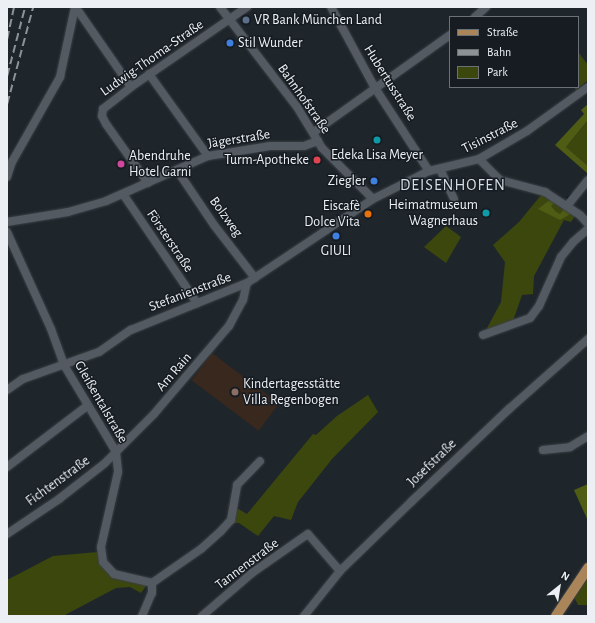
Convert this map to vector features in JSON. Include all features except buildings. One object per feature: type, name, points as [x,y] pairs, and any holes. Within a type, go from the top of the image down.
[{"type":"main road","points":[[556,616],[588,568]]},
{"type":"street","name":"Bahnhofstraße","points":[[220,7],[314,132],[318,141],[373,199]]},
{"type":"street","name":"Ludwig-Thoma-Straße","points":[[148,183],[102,116],[107,105],[131,86],[247,7]]},
{"type":"street","name":"Hubertusstraße","points":[[331,7],[375,88],[429,171]]},
{"type":"street","points":[[476,16],[486,7]]},
{"type":"street","points":[[7,177],[12,162],[60,77],[75,9],[79,12],[131,86]]},
{"type":"street","points":[[314,132],[449,36]]},
{"type":"street","points":[[149,74],[208,156]]},
{"type":"street","name":"Tisinstraße","points":[[373,199],[429,171],[479,159],[528,131],[588,87]]},
{"type":"street","name":"Jägerstraße","points":[[7,222],[68,212],[123,194],[208,156],[270,146],[304,146],[318,141]]},
{"type":"street","points":[[479,159],[488,171],[500,180],[538,189],[567,206],[588,224]]},
{"type":"street","points":[[440,169],[454,199]]},
{"type":"street","name":"Bolzweg","points":[[177,170],[214,225],[255,278]]},
{"type":"street","points":[[567,206],[588,180]]},
{"type":"street","name":"Försterstraße","points":[[123,194],[196,303]]},
{"type":"street","name":"Stefanienstraße","points":[[7,390],[23,379],[99,352],[131,330],[196,303],[231,291],[247,283],[373,199]]},
{"type":"street","points":[[483,335],[530,318],[539,306],[561,257],[573,242],[588,229]]},
{"type":"street","name":"Gleißentalstraße","points":[[7,232],[51,329],[64,365],[87,406],[116,452],[118,472],[101,547],[101,555],[108,569],[114,574],[152,583]]},
{"type":"street","name":"Am Rain","points":[[116,452],[154,414],[229,326],[243,300],[247,283]]},
{"type":"street","points":[[231,291],[243,300]]},
{"type":"street","name":"Josefstraße","points":[[304,616],[340,571],[504,413],[588,339]]},
{"type":"street","points":[[7,467],[87,406]]},
{"type":"street","points":[[543,450],[570,447],[588,436]]},
{"type":"street","name":"Fichtenstraße","points":[[7,534],[59,499],[106,463],[116,452]]},
{"type":"street","points":[[142,616],[152,593],[152,583],[201,549],[231,520],[237,485],[260,461]]},
{"type":"street","name":"Fichtenstraße","points":[[106,463],[118,472]]},
{"type":"street","name":"Tannenstraße","points":[[202,616],[252,573],[308,534],[340,571]]},
{"type":"shaded area","name":"Kindertagesstätte Villa Regenbogen","points":[[212,353],[279,404],[259,431],[192,380]]},
{"type":"green space","points":[[579,53],[588,65],[588,80],[579,88]]},
{"type":"green space","points":[[588,104],[588,120],[566,147],[588,166],[587,173],[555,145],[584,114],[581,110]]},
{"type":"green space","points":[[588,120],[588,166],[566,147]]},
{"type":"green space","points":[[542,194],[575,216],[571,222],[564,220],[534,276],[533,294],[522,295],[513,321],[486,330],[501,302],[505,262],[493,245],[519,222]]},
{"type":"green space","points":[[551,199],[555,202],[551,206],[556,212],[560,214],[564,209],[572,213],[560,220],[538,209]]},
{"type":"green space","points":[[446,226],[461,237],[446,263],[424,247]]},
{"type":"green space","points":[[368,395],[378,412],[332,459],[298,502],[291,520],[274,516],[258,536],[239,523],[233,523],[235,507],[247,514],[313,434],[316,435],[337,416]]},
{"type":"green space","points":[[588,484],[588,521],[574,490]]},
{"type":"green space","points":[[98,552],[106,571],[148,583],[141,593],[130,587],[116,588],[63,616],[7,616],[7,580],[53,556]]},
{"type":"green space","points":[[588,573],[588,605],[578,605],[573,595]]},
{"type":"waterway","points":[[567,198],[572,194]]},
{"type":"railway","points":[[7,39],[14,7]]},
{"type":"railway","points":[[7,76],[25,7]]},
{"type":"railway","points":[[7,104],[33,7]]},
{"type":"place","name":"VR Bank München Land","points":[[246,20]]},
{"type":"place","name":"Stil Wunder","points":[[230,43]]},
{"type":"place","name":"Edeka Lisa Meyer","points":[[377,140]]},
{"type":"place","name":"Turm-Apotheke","points":[[317,160]]},
{"type":"place","name":"Abendruhe Hotel Garni","points":[[121,164]]},
{"type":"place","name":"Ziegler","points":[[374,181]]},
{"type":"place","name":"Heimatmuseum Wagnerhaus","points":[[486,213]]},
{"type":"place","name":"Eiscafè Dolce Vita","points":[[368,214]]},
{"type":"place","name":"GIULI","points":[[336,236]]},
{"type":"place","name":"Kindertagesstätte Villa Regenbogen","points":[[235,392]]},
{"type":"district","name":"DEISENHOFEN","points":[[453,185]]}]
